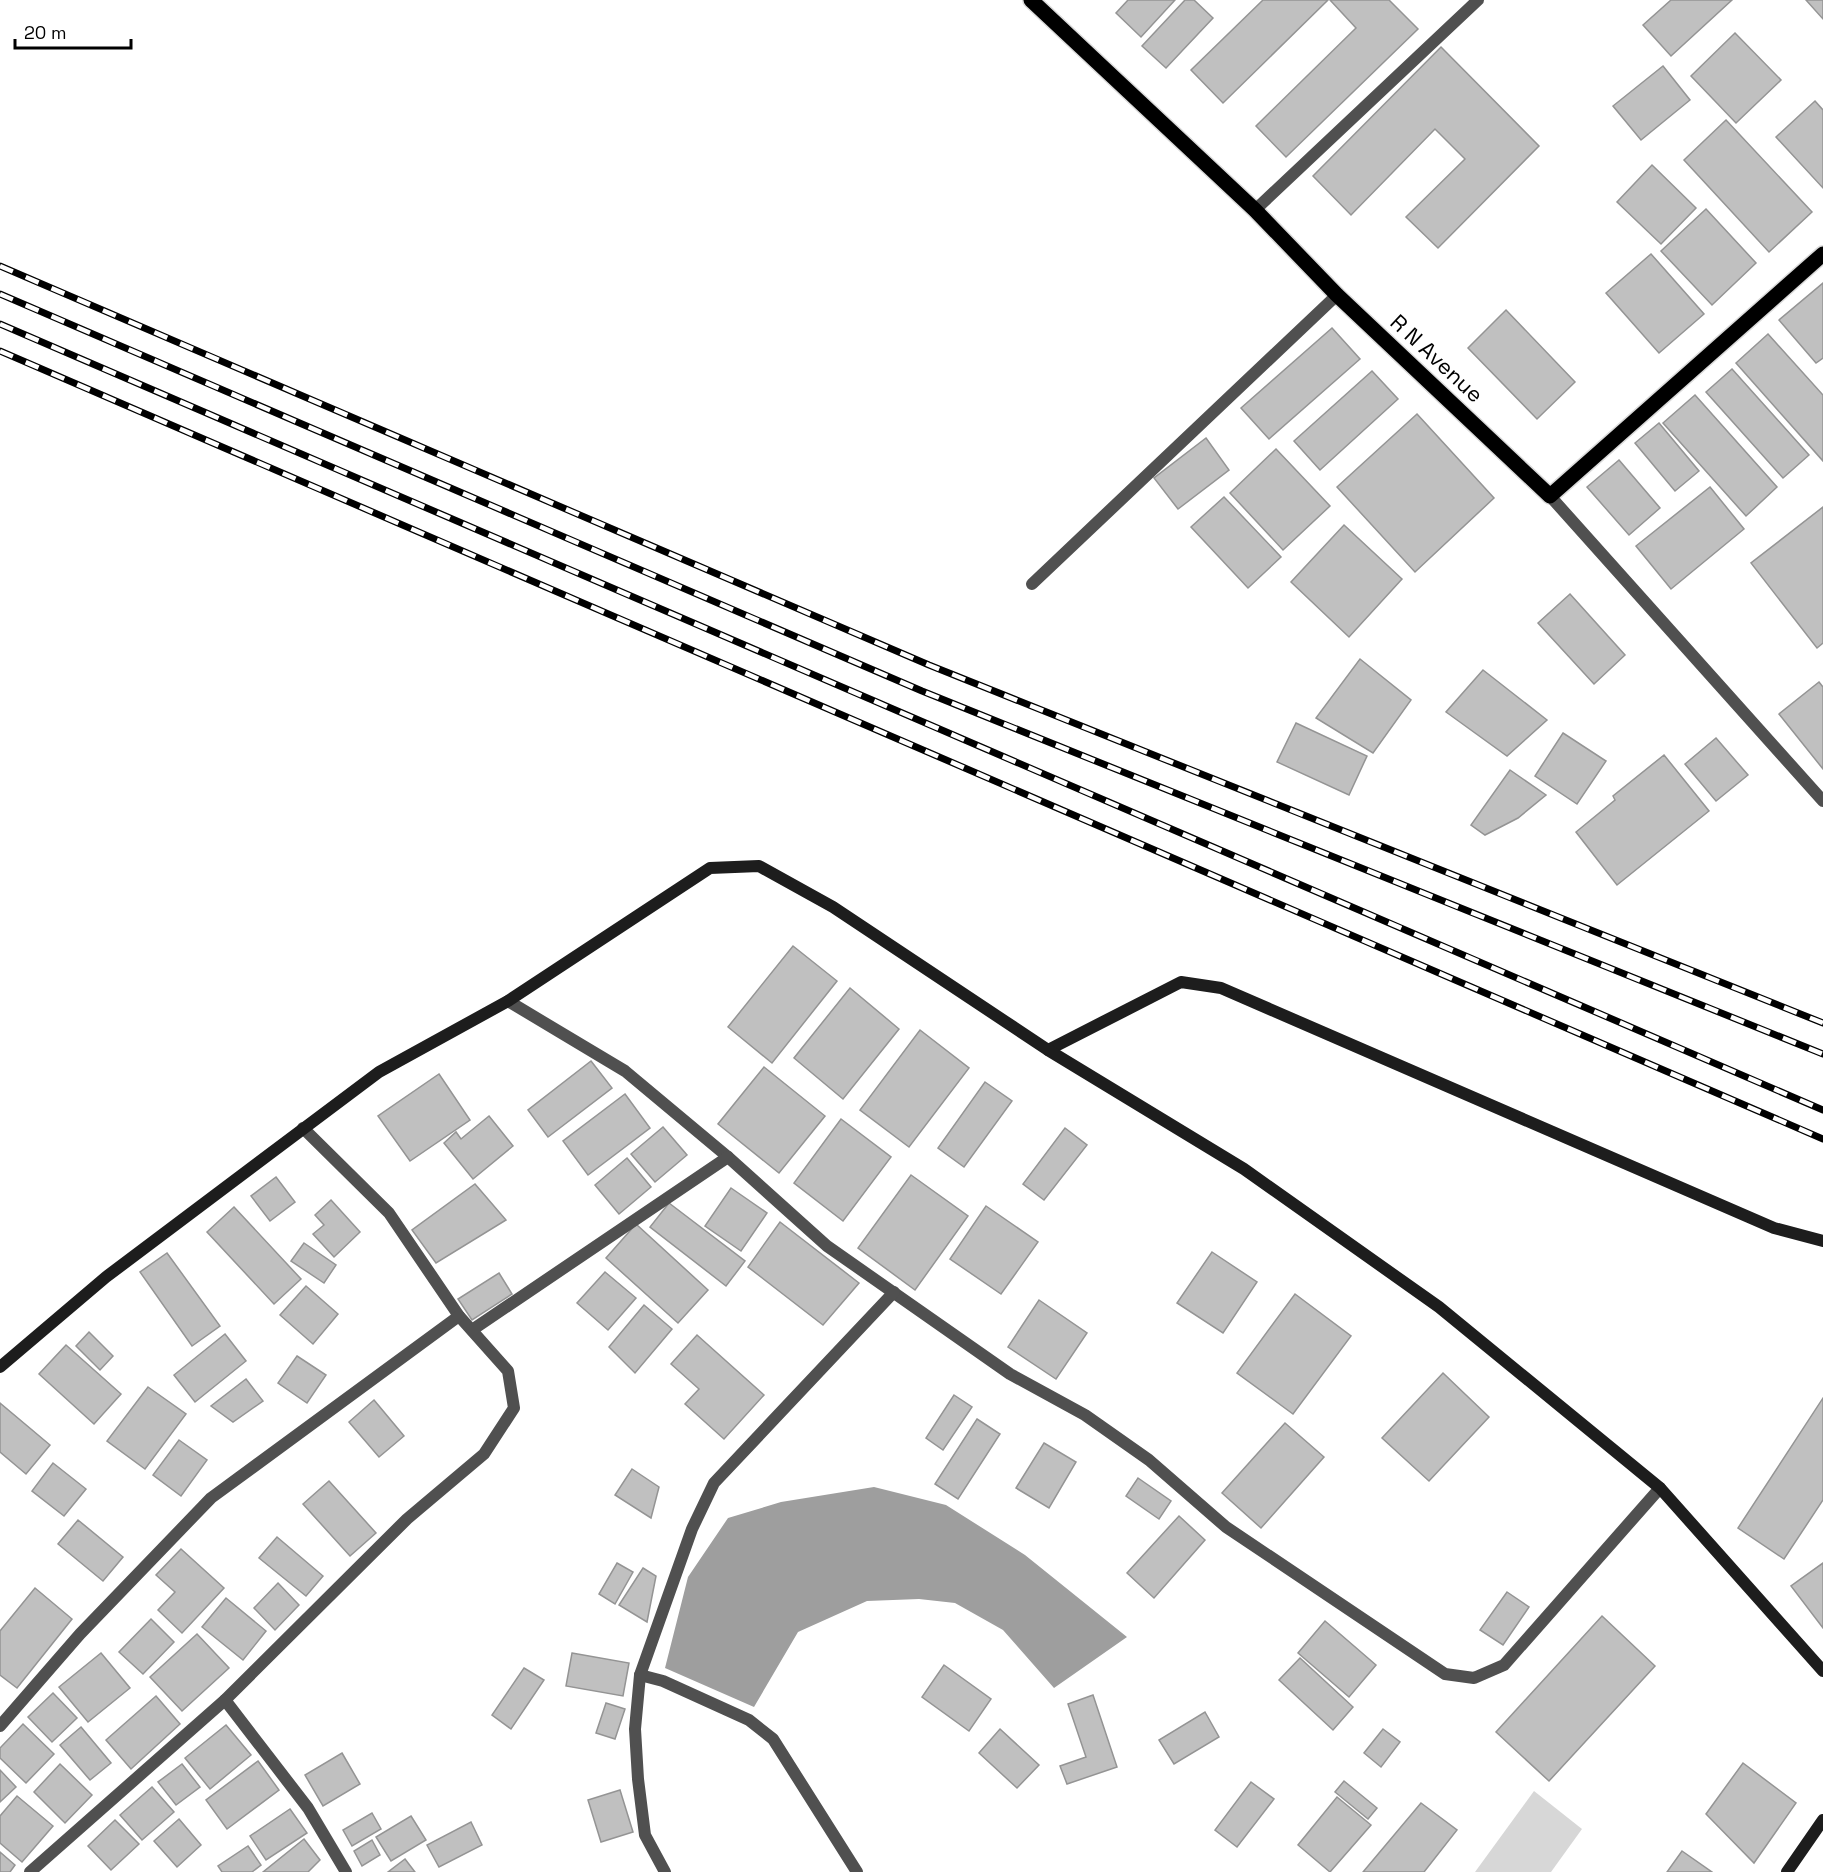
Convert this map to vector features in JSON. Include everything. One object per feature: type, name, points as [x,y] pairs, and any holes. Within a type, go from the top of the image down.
[{"type":"main road","name":"R N Avenue","points":[[1031,0],[1255,210],[1337,295],[1550,496]]},
{"type":"main road","points":[[1550,496],[1823,254]]},
{"type":"street","points":[[1255,210],[1475,1]]},
{"type":"street","points":[[1032,584],[1337,295]]},
{"type":"street","points":[[1550,496],[1823,801]]},
{"type":"street","points":[[0,1367],[106,1277],[379,1072],[508,1001],[710,868],[759,866],[833,907],[1048,1050],[1244,1169],[1440,1307],[1660,1488],[1823,1671]]},
{"type":"street","points":[[1048,1050],[1181,982],[1221,988],[1774,1228],[1823,1241]]},
{"type":"street","points":[[508,1001],[625,1071],[729,1157],[827,1246],[1010,1374],[1085,1415],[1149,1460],[1226,1527],[1445,1674],[1474,1678],[1504,1665],[1660,1488]]},
{"type":"street","points":[[30,1872],[225,1700],[407,1519],[484,1454],[514,1408],[508,1371],[459,1316],[389,1213],[303,1128]]},
{"type":"street","points":[[472,1330],[729,1157]]},
{"type":"street","points":[[665,1872],[645,1834],[635,1729],[640,1675],[692,1529],[714,1483],[894,1292]]},
{"type":"street","points":[[0,1726],[80,1634],[211,1498],[459,1316]]},
{"type":"street","points":[[640,1675],[663,1681],[748,1720],[773,1739],[856,1872]]},
{"type":"street","points":[[225,1700],[308,1808],[346,1872]]},
{"type":"street","points":[[1787,1872],[1823,1821]]},
{"type":"shaded area","points":[[874,1487],[946,1505],[1025,1555],[1127,1637],[1054,1688],[1003,1630],[955,1603],[919,1599],[867,1601],[798,1632],[754,1707],[665,1668],[688,1577],[728,1518],[781,1502]]},
{"type":"shaded area","points":[[1534,1791],[1582,1829],[1551,1872],[1475,1872]]},
{"type":"building","points":[[1128,0],[1175,0],[1141,37],[1116,13]]},
{"type":"building","points":[[1185,0],[1194,0],[1213,18],[1166,68],[1142,46]]},
{"type":"building","points":[[1263,0],[1328,0],[1223,103],[1191,70]]},
{"type":"building","points":[[1330,0],[1389,0],[1418,29],[1286,157],[1256,126],[1356,28]]},
{"type":"building","points":[[1671,0],[1732,0],[1671,56],[1643,25]]},
{"type":"building","points":[[1806,0],[1823,0],[1823,19]]},
{"type":"building","points":[[1735,33],[1781,80],[1736,123],[1691,76]]},
{"type":"building","points":[[1441,47],[1539,146],[1438,248],[1406,217],[1465,159],[1435,129],[1351,215],[1313,176]]},
{"type":"building","points":[[1663,66],[1690,100],[1641,140],[1613,106]]},
{"type":"building","points":[[1815,101],[1823,110],[1823,188],[1776,137]]},
{"type":"building","points":[[1726,120],[1812,212],[1769,252],[1684,160]]},
{"type":"building","points":[[1652,165],[1696,208],[1661,244],[1617,202]]},
{"type":"building","points":[[1706,209],[1756,263],[1712,305],[1661,251]]},
{"type":"building","points":[[1651,254],[1704,314],[1659,353],[1606,293]]},
{"type":"building","points":[[1823,283],[1823,358],[1816,363],[1779,320]]},
{"type":"building","points":[[1506,310],[1575,382],[1537,419],[1468,348]]},
{"type":"building","points":[[1332,328],[1360,359],[1269,439],[1241,408]]},
{"type":"building","points":[[1768,334],[1823,395],[1823,461],[1736,363]]},
{"type":"building","points":[[1732,369],[1809,455],[1783,478],[1706,392]]},
{"type":"building","points":[[1372,371],[1398,399],[1320,470],[1294,441]]},
{"type":"building","points":[[1695,395],[1777,487],[1746,516],[1663,423]]},
{"type":"building","points":[[1417,414],[1494,498],[1415,572],[1337,487]]},
{"type":"building","points":[[1659,423],[1699,471],[1675,491],[1635,443]]},
{"type":"building","points":[[1206,438],[1229,470],[1178,509],[1154,478]]},
{"type":"building","points":[[1276,449],[1330,506],[1283,550],[1230,493]]},
{"type":"building","points":[[1619,460],[1660,508],[1629,535],[1587,487]]},
{"type":"building","points":[[1710,487],[1744,529],[1671,589],[1636,546]]},
{"type":"building","points":[[1224,497],[1281,557],[1248,588],[1191,527]]},
{"type":"building","points":[[1823,507],[1823,643],[1817,648],[1751,563]]},
{"type":"building","points":[[1344,525],[1402,579],[1349,637],[1291,582]]},
{"type":"building","points":[[1570,594],[1625,655],[1594,684],[1538,623]]},
{"type":"building","points":[[1360,659],[1411,700],[1373,753],[1316,718]]},
{"type":"building","points":[[1483,670],[1547,720],[1507,756],[1446,712]]},
{"type":"building","points":[[1819,682],[1823,687],[1823,769],[1779,714]]},
{"type":"building","points":[[1296,723],[1367,756],[1349,795],[1277,762]]},
{"type":"building","points":[[1563,733],[1606,761],[1577,804],[1535,776]]},
{"type":"building","points":[[1716,738],[1748,775],[1716,801],[1685,764]]},
{"type":"building","points":[[1664,755],[1709,811],[1617,885],[1576,832],[1615,800],[1613,796]]},
{"type":"building","points":[[1510,770],[1546,795],[1518,818],[1485,835],[1471,825]]},
{"type":"building","points":[[793,946],[837,981],[772,1063],[728,1027]]},
{"type":"building","points":[[850,988],[899,1029],[843,1099],[794,1058]]},
{"type":"building","points":[[920,1030],[969,1068],[909,1147],[860,1110]]},
{"type":"building","points":[[591,1061],[612,1088],[548,1137],[528,1110]]},
{"type":"building","points":[[764,1067],[825,1116],[779,1173],[718,1124]]},
{"type":"building","points":[[439,1074],[470,1120],[410,1161],[378,1116]]},
{"type":"building","points":[[985,1082],[1012,1101],[964,1167],[938,1148]]},
{"type":"building","points":[[625,1094],[650,1128],[588,1175],[563,1141]]},
{"type":"building","points":[[489,1116],[513,1146],[473,1179],[444,1143],[456,1132],[461,1139]]},
{"type":"building","points":[[841,1119],[891,1157],[843,1221],[794,1183]]},
{"type":"building","points":[[663,1127],[687,1155],[655,1182],[631,1154]]},
{"type":"building","points":[[1065,1128],[1087,1145],[1044,1200],[1023,1184]]},
{"type":"building","points":[[627,1158],[651,1187],[619,1214],[595,1185]]},
{"type":"building","points":[[911,1175],[968,1216],[915,1290],[858,1248]]},
{"type":"building","points":[[276,1177],[295,1202],[270,1221],[251,1196]]},
{"type":"building","points":[[475,1184],[506,1220],[436,1263],[412,1230]]},
{"type":"building","points":[[731,1188],[767,1213],[741,1251],[705,1226]]},
{"type":"building","points":[[331,1200],[360,1232],[334,1257],[313,1234],[324,1225],[315,1215]]},
{"type":"building","points":[[669,1203],[745,1261],[726,1286],[650,1227]]},
{"type":"building","points":[[986,1206],[1038,1242],[1001,1294],[950,1259]]},
{"type":"building","points":[[234,1207],[301,1279],[274,1304],[207,1232]]},
{"type":"building","points":[[780,1222],[859,1283],[823,1325],[748,1267]]},
{"type":"building","points":[[636,1224],[708,1290],[678,1323],[606,1258]]},
{"type":"building","points":[[304,1243],[336,1265],[324,1283],[291,1261]]},
{"type":"building","points":[[1212,1252],[1257,1282],[1223,1333],[1177,1303]]},
{"type":"building","points":[[167,1253],[220,1326],[192,1346],[140,1272]]},
{"type":"building","points":[[605,1272],[636,1298],[608,1330],[577,1303]]},
{"type":"building","points":[[499,1273],[512,1294],[472,1320],[458,1299]]},
{"type":"building","points":[[306,1286],[338,1314],[313,1344],[280,1315]]},
{"type":"building","points":[[1295,1294],[1351,1336],[1293,1414],[1237,1373]]},
{"type":"building","points":[[1039,1300],[1087,1333],[1056,1379],[1008,1347]]},
{"type":"building","points":[[644,1305],[672,1329],[635,1373],[609,1347]]},
{"type":"building","points":[[89,1332],[113,1356],[100,1370],[76,1346]]},
{"type":"building","points":[[225,1334],[246,1361],[195,1402],[174,1375]]},
{"type":"building","points":[[697,1335],[764,1395],[724,1439],[685,1404],[699,1389],[671,1364]]},
{"type":"building","points":[[66,1345],[121,1394],[94,1424],[39,1374]]},
{"type":"building","points":[[297,1356],[326,1375],[307,1403],[278,1383]]},
{"type":"building","points":[[1443,1373],[1489,1417],[1429,1481],[1382,1438]]},
{"type":"building","points":[[246,1379],[263,1401],[233,1422],[211,1406]]},
{"type":"building","points":[[148,1387],[186,1414],[145,1469],[107,1441]]},
{"type":"building","points":[[954,1395],[972,1407],[943,1450],[926,1438]]},
{"type":"building","points":[[1823,1398],[1823,1500],[1784,1559],[1738,1528]]},
{"type":"building","points":[[374,1400],[404,1436],[379,1457],[349,1422]]},
{"type":"building","points":[[0,1403],[50,1445],[26,1474],[0,1452]]},
{"type":"building","points":[[977,1419],[1000,1434],[958,1499],[935,1484]]},
{"type":"building","points":[[1285,1423],[1324,1457],[1261,1528],[1222,1493]]},
{"type":"building","points":[[179,1440],[207,1460],[181,1496],[153,1475]]},
{"type":"building","points":[[1044,1443],[1076,1462],[1049,1508],[1016,1488]]},
{"type":"building","points":[[53,1463],[86,1489],[64,1516],[32,1491]]},
{"type":"building","points":[[632,1469],[659,1487],[651,1518],[615,1495]]},
{"type":"building","points":[[1138,1478],[1171,1501],[1159,1519],[1126,1496]]},
{"type":"building","points":[[329,1481],[376,1533],[350,1556],[303,1504]]},
{"type":"building","points":[[1179,1516],[1205,1540],[1154,1598],[1127,1573]]},
{"type":"building","points":[[78,1520],[123,1557],[103,1581],[58,1544]]},
{"type":"building","points":[[277,1537],[323,1576],[306,1596],[259,1558]]},
{"type":"building","points":[[181,1549],[224,1588],[182,1633],[158,1610],[175,1592],[156,1575]]},
{"type":"building","points":[[617,1563],[633,1572],[615,1604],[599,1594]]},
{"type":"building","points":[[1823,1563],[1823,1628],[1791,1586]]},
{"type":"building","points":[[643,1568],[656,1576],[647,1622],[619,1605]]},
{"type":"building","points":[[278,1583],[299,1605],[275,1630],[254,1608]]},
{"type":"building","points":[[35,1588],[72,1619],[17,1688],[0,1675],[0,1631]]},
{"type":"building","points":[[1507,1592],[1529,1607],[1503,1645],[1480,1630]]},
{"type":"building","points":[[226,1598],[266,1631],[243,1660],[202,1627]]},
{"type":"building","points":[[1602,1616],[1655,1666],[1549,1781],[1496,1732]]},
{"type":"building","points":[[151,1619],[174,1642],[143,1674],[119,1652]]},
{"type":"building","points":[[1325,1621],[1376,1665],[1349,1697],[1298,1653]]},
{"type":"building","points":[[197,1634],[229,1668],[182,1711],[150,1677]]},
{"type":"building","points":[[101,1653],[130,1688],[88,1722],[59,1687]]},
{"type":"building","points":[[572,1653],[629,1663],[623,1696],[566,1686]]},
{"type":"building","points":[[1300,1658],[1353,1707],[1333,1730],[1279,1680]]},
{"type":"building","points":[[944,1665],[991,1699],[969,1731],[922,1697]]},
{"type":"building","points":[[524,1668],[544,1680],[511,1729],[492,1715]]},
{"type":"building","points":[[53,1693],[77,1718],[52,1742],[28,1717]]},
{"type":"building","points":[[1093,1695],[1117,1767],[1067,1784],[1060,1766],[1086,1757],[1068,1704]]},
{"type":"building","points":[[156,1696],[180,1724],[131,1769],[106,1740]]},
{"type":"building","points":[[606,1703],[625,1709],[615,1739],[596,1733]]},
{"type":"building","points":[[1205,1712],[1219,1737],[1174,1764],[1159,1740]]},
{"type":"building","points":[[23,1724],[54,1754],[26,1783],[0,1758],[0,1748]]},
{"type":"building","points":[[226,1725],[251,1755],[210,1789],[185,1758]]},
{"type":"building","points":[[81,1727],[111,1763],[90,1780],[60,1745]]},
{"type":"building","points":[[1000,1729],[1039,1765],[1017,1788],[979,1753]]},
{"type":"building","points":[[1383,1729],[1400,1742],[1381,1767],[1364,1753]]},
{"type":"building","points":[[342,1753],[360,1784],[323,1806],[305,1775]]},
{"type":"building","points":[[258,1761],[279,1790],[227,1829],[206,1800]]},
{"type":"building","points":[[1743,1763],[1796,1803],[1754,1863],[1706,1814]]},
{"type":"building","points":[[60,1764],[92,1795],[65,1823],[34,1792]]},
{"type":"building","points":[[182,1764],[200,1787],[176,1805],[158,1782]]},
{"type":"building","points":[[0,1770],[16,1787],[0,1802]]},
{"type":"building","points":[[1344,1781],[1377,1808],[1368,1819],[1335,1792]]},
{"type":"building","points":[[1251,1782],[1274,1799],[1237,1847],[1215,1830]]},
{"type":"building","points":[[152,1787],[174,1812],[142,1840],[120,1815]]},
{"type":"building","points":[[620,1790],[633,1832],[601,1842],[588,1800]]},
{"type":"building","points":[[17,1796],[53,1826],[22,1862],[0,1843],[0,1816]]},
{"type":"building","points":[[1337,1797],[1371,1825],[1330,1872],[1298,1845]]},
{"type":"building","points":[[1421,1803],[1457,1830],[1424,1872],[1363,1872]]},
{"type":"building","points":[[290,1809],[307,1833],[266,1860],[250,1836]]},
{"type":"building","points":[[372,1813],[381,1829],[352,1846],[343,1830]]},
{"type":"building","points":[[411,1816],[426,1840],[391,1861],[376,1837]]},
{"type":"building","points":[[179,1819],[201,1845],[177,1867],[154,1841]]},
{"type":"building","points":[[115,1820],[139,1844],[111,1870],[88,1846]]},
{"type":"building","points":[[471,1822],[482,1845],[439,1867],[427,1845]]},
{"type":"building","points":[[304,1839],[320,1860],[308,1872],[263,1872]]},
{"type":"building","points":[[372,1840],[380,1855],[362,1866],[354,1851]]},
{"type":"building","points":[[248,1846],[261,1865],[252,1872],[222,1872],[218,1866]]},
{"type":"building","points":[[1682,1851],[1712,1872],[1667,1872]]},
{"type":"building","points":[[0,1852],[15,1865],[10,1872],[0,1872]]},
{"type":"building","points":[[405,1859],[415,1872],[388,1872]]},
{"type":"railway","points":[[0,266],[929,665],[1823,1023]]},
{"type":"railway","points":[[0,294],[922,691],[1823,1054]]},
{"type":"railway","points":[[0,324],[1823,1110]]},
{"type":"railway","points":[[0,351],[1823,1139]]}]
